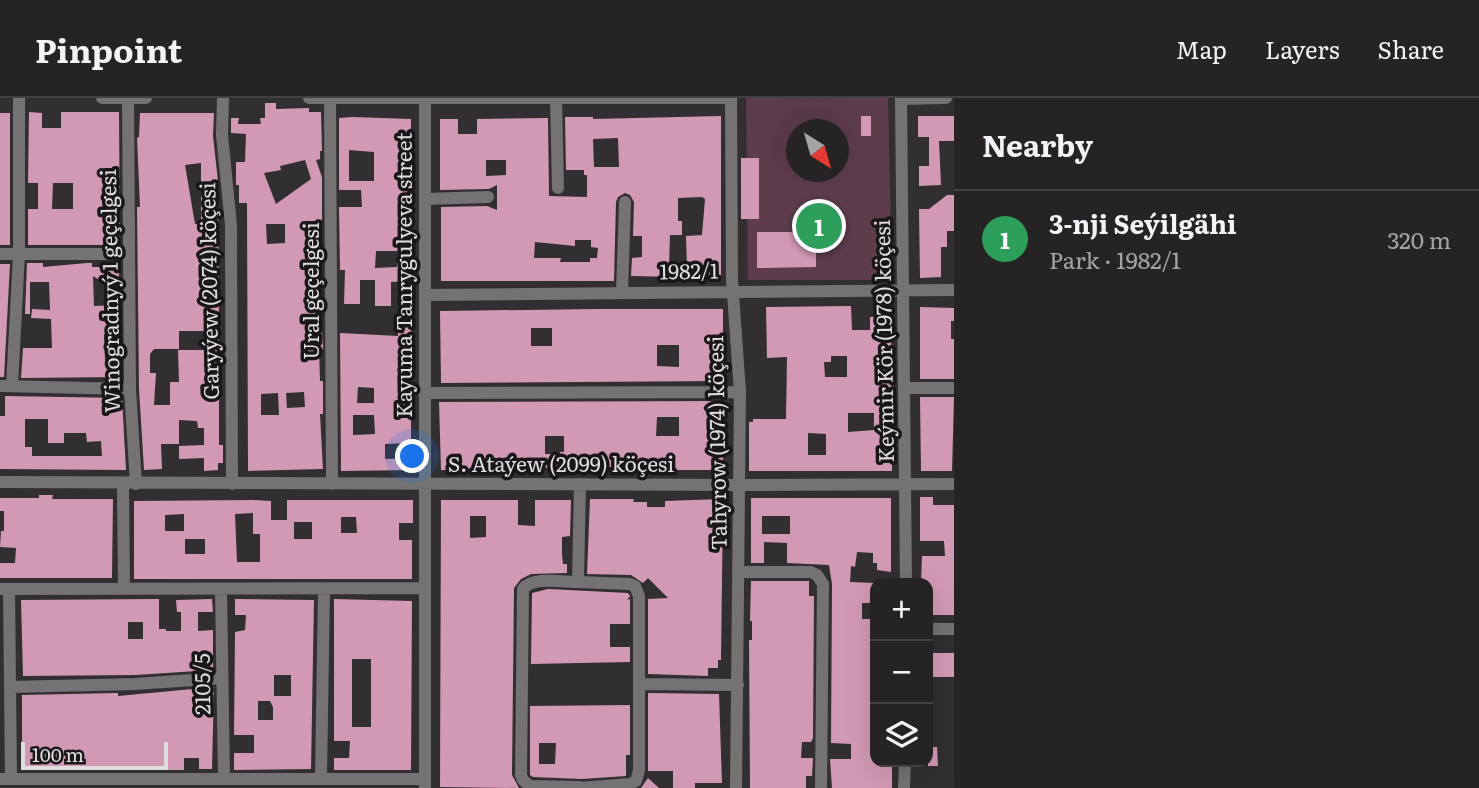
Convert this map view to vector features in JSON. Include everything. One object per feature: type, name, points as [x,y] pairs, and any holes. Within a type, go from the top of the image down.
[{"type":"street","points":[[19,98],[19,254],[6,386],[130,389]]},
{"type":"street","points":[[102,98],[146,98]]},
{"type":"street","name":"Winogradnyý 1 geçelgesi","points":[[124,589],[130,389],[128,98]]},
{"type":"street","name":"Garyýew (2074) köçesi","points":[[223,98],[222,135],[231,225],[232,484]]},
{"type":"street","points":[[309,98],[731,98]]},
{"type":"street","name":"Kayuma Tanrygulyeva street","points":[[424,783],[425,98]]},
{"type":"street","name":"Tahyrow (1974) köçesi","points":[[731,98],[733,291],[740,392],[736,788]]},
{"type":"street","points":[[901,99],[946,98]]},
{"type":"street","name":"Ural geçelgesi","points":[[330,99],[332,484]]},
{"type":"street","points":[[556,99],[558,188]]},
{"type":"street","name":"Keýmir Kör (1978) köçesi","points":[[901,99],[906,578]]},
{"type":"street","points":[[425,200],[488,197]]},
{"type":"street","points":[[622,292],[625,202]]},
{"type":"street","points":[[0,254],[130,254]]},
{"type":"street","name":"1982/1","points":[[425,295],[954,290]]},
{"type":"street","points":[[905,388],[954,388]]},
{"type":"street","points":[[425,393],[740,392]]},
{"type":"street","name":"S. Ataýew (2099) köçesi","points":[[0,482],[954,484]]},
{"type":"street","points":[[578,582],[580,484]]},
{"type":"street","points":[[738,572],[811,572],[822,579],[824,584],[821,788]]},
{"type":"street","points":[[535,582],[578,582],[625,583],[635,586],[638,590],[639,684],[639,776],[630,785],[579,788],[526,784],[521,775],[523,589],[526,585],[535,582]]},
{"type":"street","points":[[424,783],[321,778],[120,783],[5,779],[10,687],[5,589],[425,588]]},
{"type":"street","name":"2105/5","points":[[221,589],[223,779]]},
{"type":"street","points":[[321,778],[324,589]]},
{"type":"street","points":[[933,629],[954,629]]},
{"type":"street","points":[[10,687],[135,684],[222,678]]},
{"type":"street","points":[[639,684],[738,685]]},
{"type":"street","points":[[905,767],[905,788]]},
{"type":"shaded area","points":[[746,98],[888,98],[892,280],[748,280]]},
{"type":"building","points":[[265,103],[276,103],[276,109],[309,108],[309,112],[321,112],[322,151],[320,159],[316,160],[322,177],[322,250],[316,250],[314,278],[316,313],[320,313],[323,341],[323,349],[319,349],[320,381],[323,381],[323,414],[320,414],[323,469],[248,471],[247,203],[239,203],[239,185],[236,185],[236,162],[245,162],[246,134],[231,133],[231,118],[239,118],[238,124],[261,124],[260,118],[265,118]],"holes":[[[305,160],[311,179],[276,204],[264,173],[281,170],[280,166]],[[266,224],[285,224],[285,243],[267,244]],[[304,392],[305,407],[287,408],[286,393]],[[278,393],[279,415],[261,415],[261,394]]]},
{"type":"building","points":[[29,112],[42,113],[42,128],[61,128],[61,112],[119,112],[120,245],[28,245],[28,209],[38,209],[38,183],[28,183]],"holes":[[[53,183],[73,183],[73,209],[52,209]]]},
{"type":"building","points":[[0,113],[10,113],[10,245],[0,245]]},
{"type":"building","points":[[140,113],[214,113],[213,136],[218,181],[219,315],[206,315],[206,331],[179,331],[179,349],[154,349],[150,354],[150,373],[156,373],[154,405],[170,405],[170,382],[179,382],[178,350],[204,350],[204,337],[219,337],[219,445],[223,445],[223,463],[218,463],[218,470],[204,471],[204,458],[179,459],[179,446],[204,445],[204,428],[198,428],[197,421],[179,420],[179,444],[161,444],[162,469],[144,470],[139,389]],"holes":[[[201,163],[201,223],[195,224],[185,165]]]},
{"type":"building","points":[[721,116],[721,277],[698,277],[698,268],[687,268],[686,236],[702,235],[705,199],[702,197],[678,198],[678,221],[682,221],[682,235],[670,235],[669,266],[678,266],[678,277],[631,276],[632,258],[642,257],[642,236],[633,236],[634,202],[630,195],[625,193],[618,197],[616,202],[614,281],[441,281],[441,207],[487,206],[497,210],[497,185],[489,189],[440,190],[440,119],[458,119],[458,134],[477,134],[477,119],[548,118],[549,196],[587,197],[587,175],[584,175],[584,170],[566,170],[565,117],[593,119]],"holes":[[[618,138],[619,167],[594,167],[593,139]],[[486,160],[506,160],[506,175],[486,176]],[[575,240],[591,240],[591,247],[598,248],[597,258],[590,258],[590,262],[560,262],[561,258],[534,258],[535,242],[575,246]]]},
{"type":"building","points":[[861,116],[871,116],[871,136],[861,136]]},
{"type":"building","points":[[918,116],[954,116],[954,141],[939,141],[941,185],[919,186],[919,166],[929,166],[929,137],[918,137]]},
{"type":"building","points":[[339,118],[411,119],[412,279],[391,282],[391,306],[375,306],[375,280],[360,280],[360,304],[344,304],[345,270],[340,270],[339,207],[362,207],[361,190],[339,190]],"holes":[[[349,150],[374,152],[374,181],[349,181]],[[376,251],[398,251],[397,267],[375,268]]]},
{"type":"building","points":[[741,158],[759,158],[759,219],[741,219]]},
{"type":"building","points":[[947,195],[954,195],[954,231],[947,231],[947,247],[941,247],[941,277],[920,278],[919,209],[929,209]]},
{"type":"building","points":[[757,232],[816,232],[816,267],[757,268]]},
{"type":"building","points":[[27,263],[43,263],[43,267],[92,263],[92,267],[119,267],[119,283],[104,283],[93,276],[94,306],[121,305],[121,333],[104,334],[105,360],[121,360],[121,377],[21,378],[23,348],[52,348],[51,319],[31,318],[32,309],[50,310],[49,282],[30,282],[30,314],[25,314]]},
{"type":"building","points":[[0,264],[10,264],[4,377],[0,377]]},
{"type":"building","points":[[411,299],[411,443],[385,444],[385,459],[411,458],[411,470],[341,471],[340,333],[398,336],[399,300]],"holes":[[[358,387],[374,388],[374,403],[357,403]],[[353,415],[374,415],[375,434],[353,435]]]},
{"type":"building","points":[[851,306],[852,330],[870,330],[870,317],[875,317],[874,306],[891,306],[892,471],[749,471],[749,422],[753,422],[753,419],[786,419],[787,357],[767,358],[766,307]],"holes":[[[831,356],[847,356],[847,377],[825,377],[824,362],[831,362]],[[848,413],[874,413],[874,430],[848,432]],[[808,433],[826,434],[826,455],[808,455]]]},
{"type":"building","points":[[920,307],[954,308],[951,339],[954,339],[954,379],[920,379]]},
{"type":"building","points":[[723,309],[723,381],[441,383],[440,311]],"holes":[[[531,328],[552,328],[552,346],[531,346]],[[657,345],[679,345],[679,367],[657,366]]]},
{"type":"building","points":[[5,396],[122,398],[126,470],[0,469],[0,416],[5,416]],"holes":[[[25,419],[48,419],[48,443],[64,443],[64,433],[86,433],[87,442],[101,441],[102,456],[32,456],[32,447],[25,447]]]},
{"type":"building","points":[[920,397],[954,397],[952,471],[921,471]]},
{"type":"building","points":[[723,401],[723,470],[530,467],[530,470],[441,470],[439,402]],"holes":[[[657,417],[679,417],[679,436],[656,436]],[[545,436],[564,436],[564,452],[545,454]]]},
{"type":"building","points":[[39,495],[53,495],[52,499],[113,499],[112,578],[0,578],[0,563],[15,563],[16,548],[0,547],[1,531],[4,531],[4,511],[0,511],[0,498],[39,498]]},
{"type":"building","points":[[920,497],[933,497],[933,505],[954,505],[954,615],[933,615],[933,578],[921,578],[922,556],[945,556],[944,541],[920,541]]},
{"type":"building","points":[[751,498],[891,498],[891,572],[877,570],[877,563],[873,563],[873,553],[857,552],[855,567],[851,566],[850,582],[870,583],[870,603],[862,603],[862,619],[870,619],[870,767],[892,767],[892,788],[832,788],[830,759],[851,759],[851,744],[831,743],[832,584],[829,565],[787,563],[787,543],[764,542],[764,563],[751,563]],"holes":[[[762,516],[790,516],[790,534],[762,534]]]},
{"type":"building","points":[[590,499],[634,499],[633,502],[647,502],[647,507],[665,507],[665,501],[723,499],[721,660],[718,660],[718,668],[708,668],[708,676],[648,674],[648,599],[668,598],[648,578],[643,583],[631,575],[587,574]]},
{"type":"building","points":[[287,500],[413,500],[413,523],[399,523],[399,540],[412,540],[412,579],[134,579],[134,501],[271,501],[271,520],[287,520]],"holes":[[[253,513],[253,534],[260,534],[260,562],[237,562],[235,514]],[[184,514],[184,531],[165,531],[165,515]],[[341,517],[356,517],[357,533],[341,533]],[[294,522],[312,522],[312,539],[294,539]],[[185,539],[205,539],[205,554],[185,554]]]},
{"type":"building","points":[[441,500],[518,500],[518,525],[535,526],[535,500],[571,500],[570,536],[562,537],[563,564],[567,564],[567,573],[531,574],[521,579],[514,588],[512,775],[519,788],[440,787]],"holes":[[[470,516],[486,516],[486,537],[470,538]]]},
{"type":"building","points":[[751,581],[809,581],[809,596],[814,596],[813,738],[811,742],[802,742],[801,758],[813,758],[812,776],[806,776],[806,788],[750,788]]},
{"type":"building","points":[[548,589],[628,593],[630,624],[610,624],[610,647],[630,647],[630,662],[531,664],[532,593]]},
{"type":"building","points":[[159,599],[159,629],[181,631],[181,612],[177,612],[176,600],[212,599],[213,612],[198,612],[198,631],[213,630],[213,670],[135,675],[23,676],[21,600]],"holes":[[[128,622],[143,622],[143,639],[128,639]]]},
{"type":"building","points":[[235,599],[314,600],[311,769],[234,770],[234,753],[254,753],[254,735],[234,735],[235,632],[245,630],[246,615],[235,615]],"holes":[[[274,675],[291,675],[291,696],[274,696]],[[258,701],[270,701],[273,720],[258,720]]]},
{"type":"building","points":[[334,599],[412,601],[411,770],[334,770],[334,758],[349,758],[350,741],[334,741]],"holes":[[[352,659],[371,659],[371,727],[352,727]]]},
{"type":"building","points":[[933,653],[954,653],[954,677],[933,677]]},
{"type":"building","points":[[214,687],[212,769],[199,769],[199,758],[184,758],[184,770],[22,770],[22,695],[118,693],[118,696]]},
{"type":"building","points":[[648,693],[719,694],[722,783],[695,783],[695,788],[673,788],[673,771],[648,771]]},
{"type":"building","points":[[630,705],[630,755],[626,755],[626,776],[582,779],[530,775],[530,706]],"holes":[[[539,743],[556,743],[555,764],[539,764]]]},
{"type":"building","points":[[933,747],[937,747],[938,766],[933,766]]},
{"type":"building","points":[[648,778],[659,788],[641,788]]},
{"type":"place","name":"3-nji Seýilgähi","points":[[819,226]]}]
